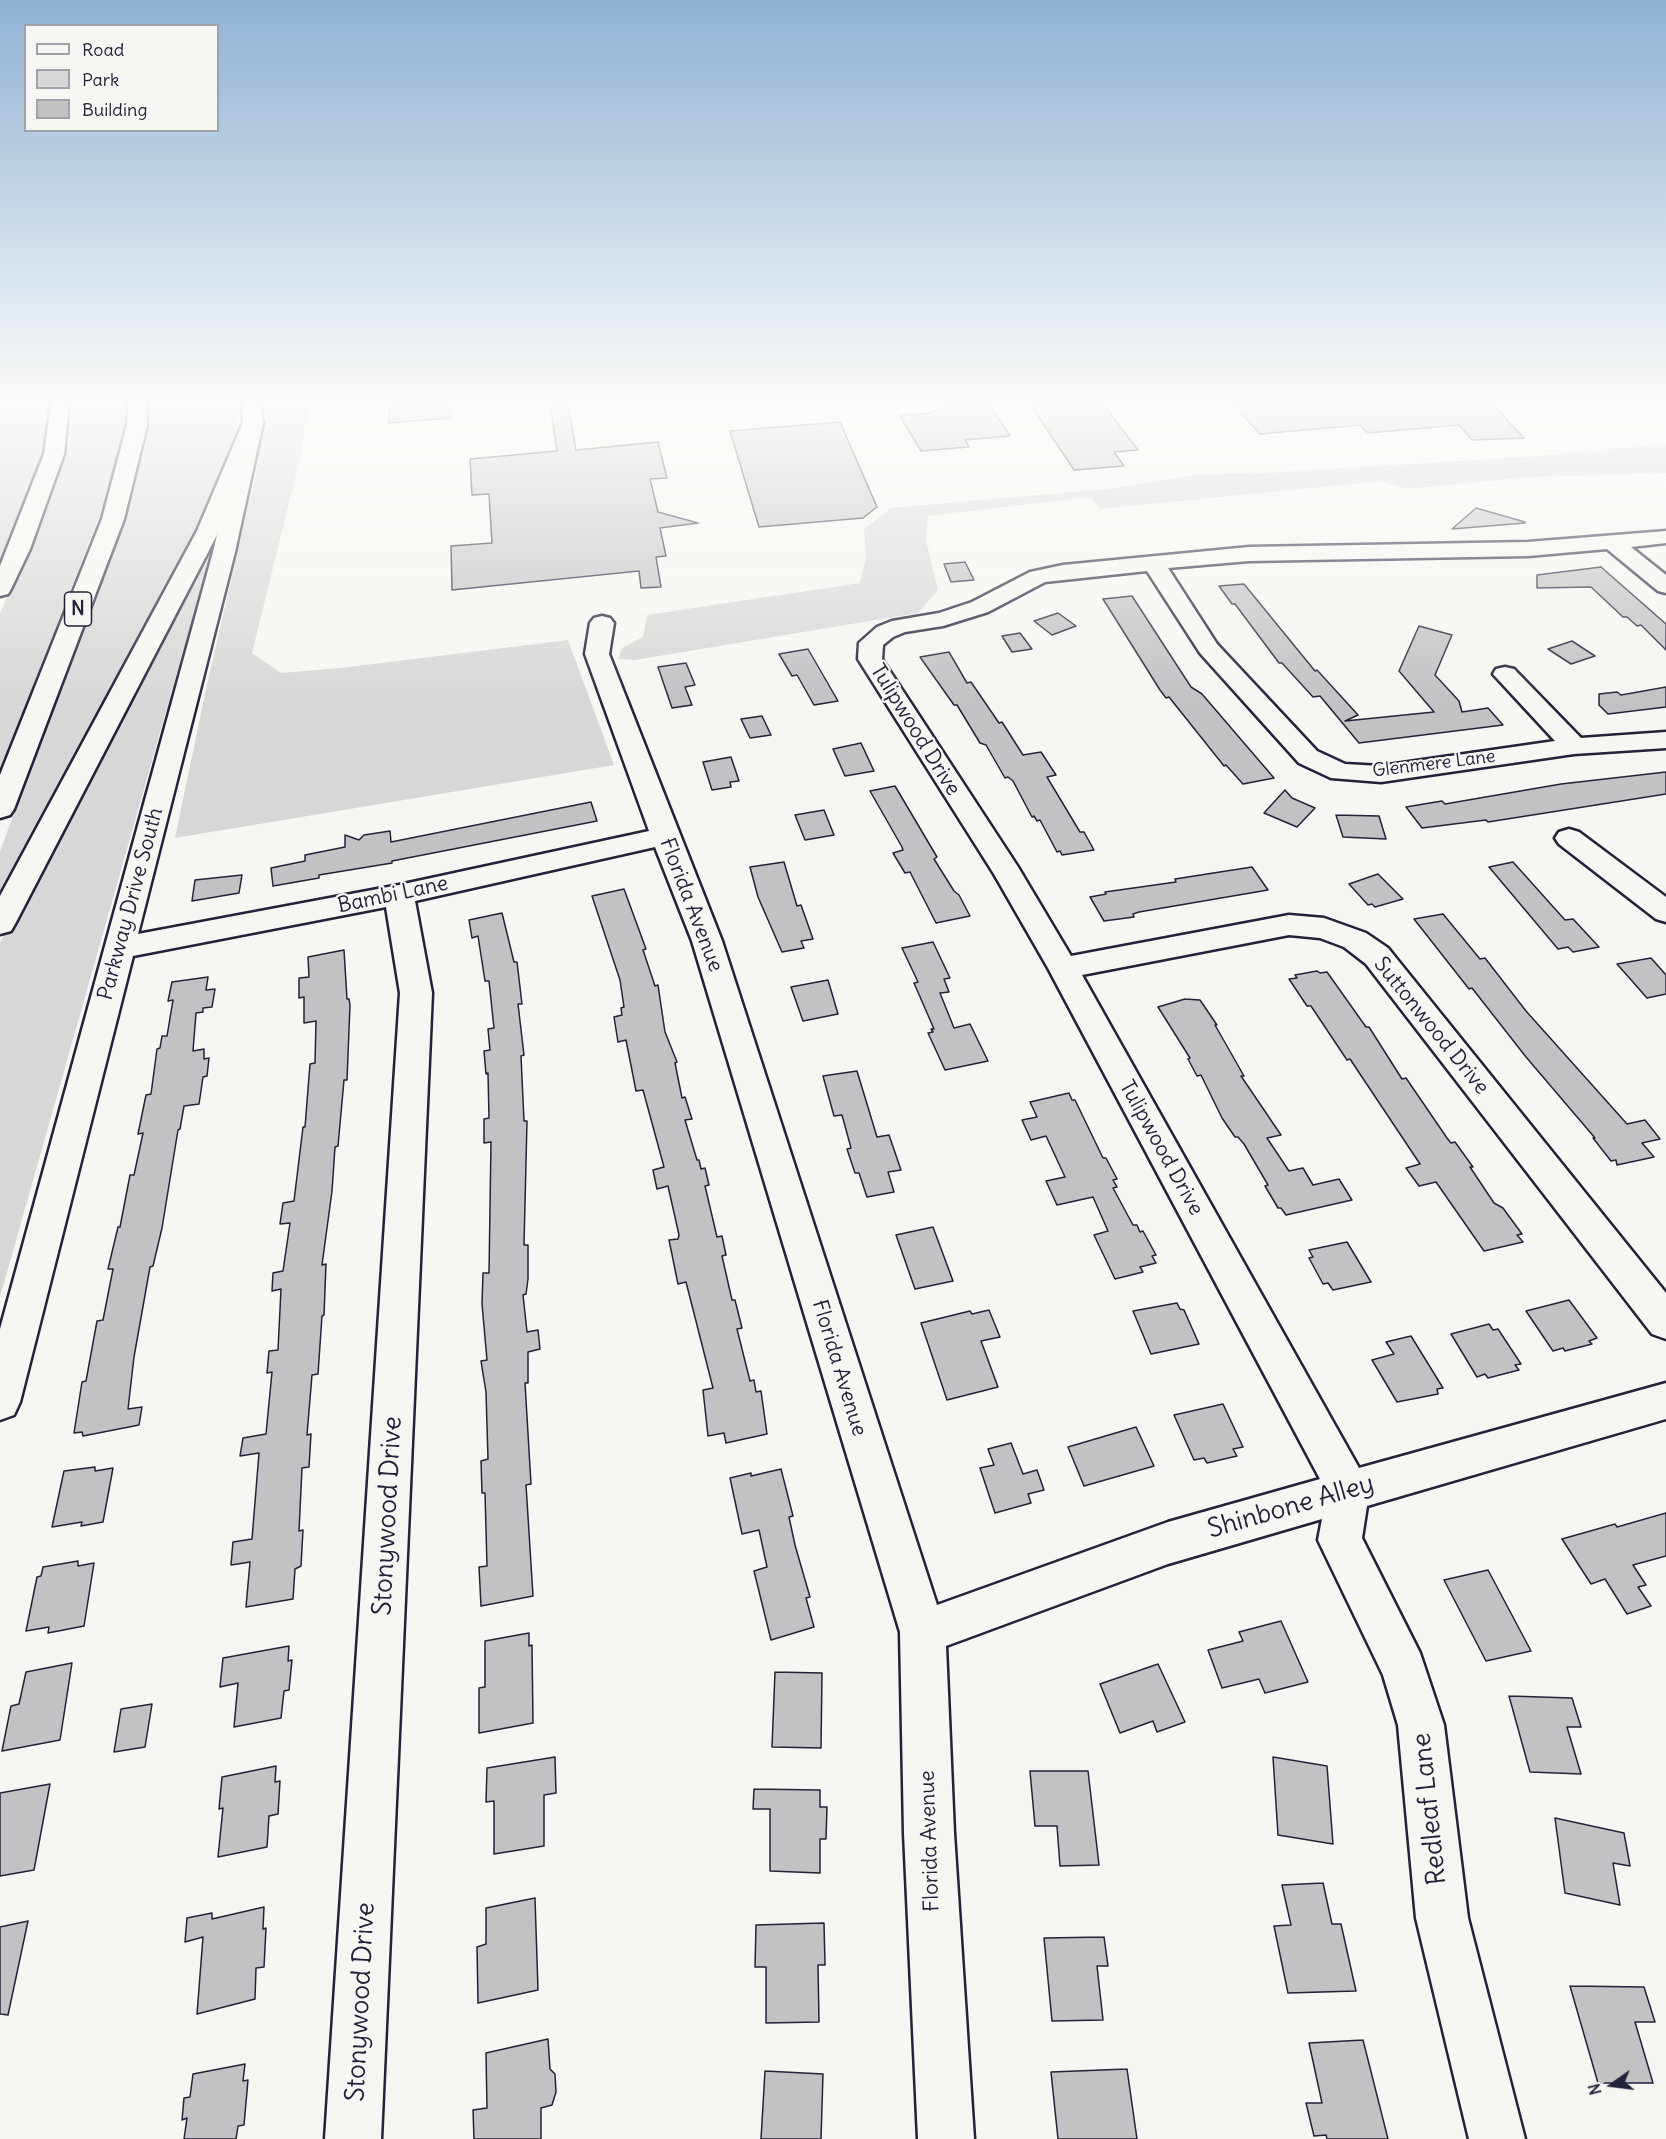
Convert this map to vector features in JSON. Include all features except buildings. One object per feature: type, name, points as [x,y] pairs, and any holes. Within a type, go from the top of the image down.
[{"type":"main road","points":[[0,589],[19,549],[36,504]]},
{"type":"main road","name":"N","points":[[0,809],[113,519],[117,504]]},
{"type":"main road","points":[[0,924],[208,531],[218,504]]},
{"type":"main road","name":"Parkway Drive South","points":[[0,1402],[225,552],[234,504]]},
{"type":"main road","name":"Tulipwood Drive","points":[[1348,1490],[1063,968],[1008,874],[870,659],[871,643],[885,632],[900,626],[943,619],[980,607],[1038,577],[1249,554],[1528,549],[1666,537]]},
{"type":"main road","points":[[1612,542],[1666,586]]},
{"type":"main road","name":"Glenmere Lane","points":[[1154,564],[1208,648],[1308,757],[1340,772],[1381,774],[1574,746],[1666,740]]},
{"type":"main road","name":"Florida Avenue","points":[[602,623],[597,654],[707,941],[923,1632],[929,1833],[946,2139]]},
{"type":"main road","points":[[1505,674],[1574,746]]},
{"type":"main road","name":"Bambi Lane","points":[[120,948],[399,895],[665,836]]},
{"type":"main road","points":[[1569,838],[1666,912]]},
{"type":"main road","name":"Stonywood Drive","points":[[353,2139],[416,993],[399,895]]},
{"type":"main road","name":"Suttonwood Drive","points":[[1063,968],[1289,925],[1324,928],[1355,940],[1377,956],[1666,1323]]},
{"type":"main road","name":"Shinbone Alley","points":[[923,1632],[1168,1543],[1666,1401]]},
{"type":"main road","name":"Redleaf Lane","points":[[1348,1490],[1340,1540],[1404,1669],[1421,1725],[1442,1918],[1497,2139]]},
{"type":"green space","points":[[0,504],[29,504],[0,568]]},
{"type":"green space","points":[[49,504],[104,504],[0,771],[0,613]]},
{"type":"green space","points":[[127,504],[216,504],[0,912],[0,851],[98,590]]},
{"type":"green space","points":[[249,504],[289,504],[252,653],[281,673],[341,668],[568,640],[614,765],[175,838],[206,689]]},
{"type":"green space","points":[[939,504],[1032,504],[928,516],[926,540],[938,590],[918,613],[635,660],[618,659],[622,648],[643,637],[647,615],[860,583],[866,557],[864,529],[891,508]]},
{"type":"green space","points":[[1096,504],[1152,504],[1100,509]]},
{"type":"green space","points":[[210,547],[212,549],[0,1297],[0,943]]}]
